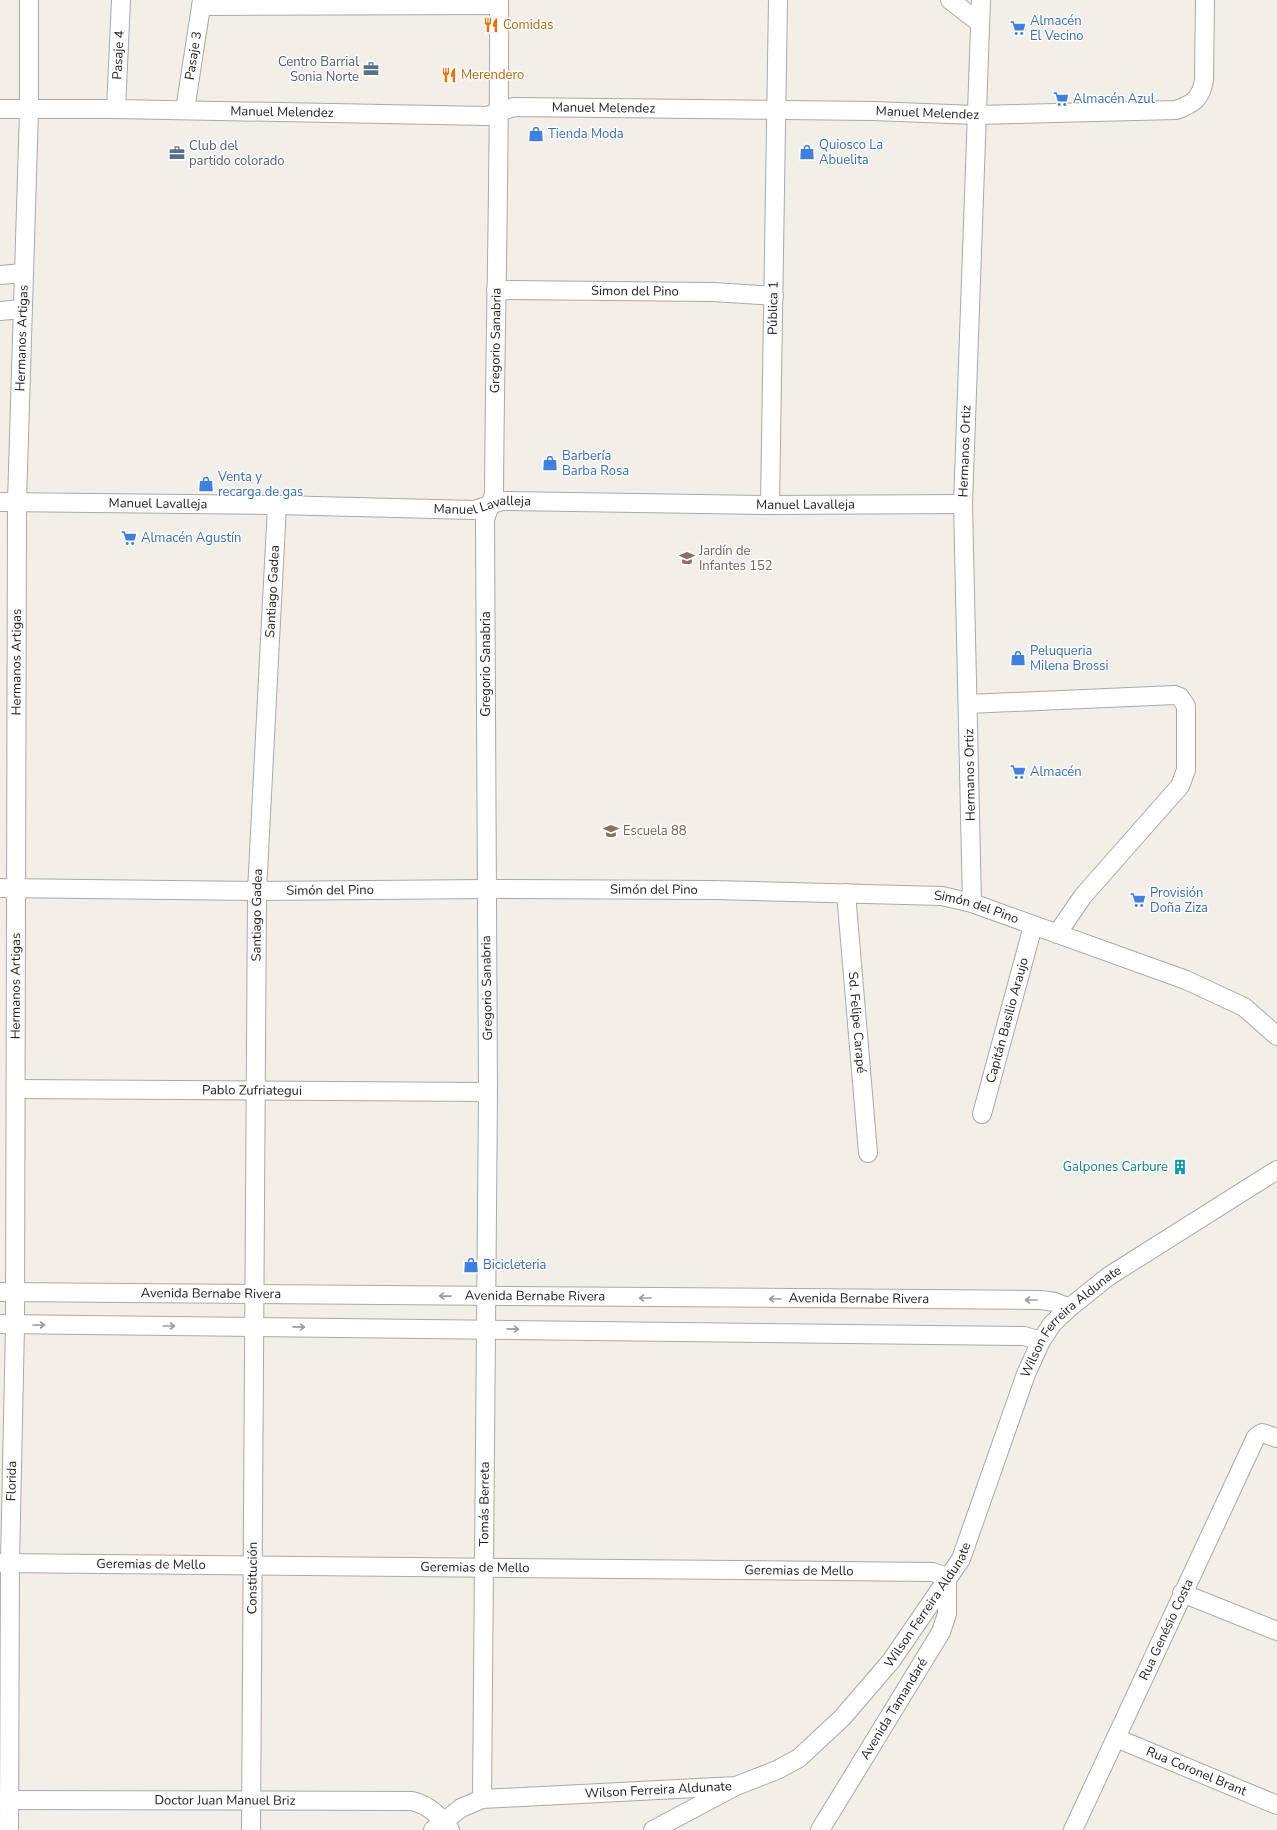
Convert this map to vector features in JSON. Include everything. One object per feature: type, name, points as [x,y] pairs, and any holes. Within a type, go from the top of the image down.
[{"type":"street","name":"Hermanos Artigas","points":[[8,1324],[7,1292],[16,1089],[8,888],[9,502],[22,309],[29,110],[28,0]]},
{"type":"street","name":"Pasaje 4","points":[[116,109],[121,0]]},
{"type":"street","name":"Pública 1","points":[[770,505],[778,0]]},
{"type":"street","points":[[950,0],[980,23]]},
{"type":"street","name":"Hermanos Ortiz","points":[[972,903],[964,504],[981,0]]},
{"type":"street","name":"Manuel Melendez","points":[[0,109],[116,109],[487,116],[514,107],[776,110],[976,115],[1176,110],[1191,104],[1202,91],[1205,0]]},
{"type":"street","points":[[202,3],[499,2]]},
{"type":"street","name":"Gregorio Sanabria","points":[[486,1329],[488,1092],[485,519],[494,494],[496,290],[500,112],[499,2]]},
{"type":"street","name":"Pasaje 3","points":[[185,110],[202,3]]},
{"type":"street","points":[[0,275],[23,273]]},
{"type":"street","name":"Simon del Pino","points":[[496,290],[713,292],[774,296]]},
{"type":"street","points":[[0,311],[22,309]]},
{"type":"street","name":"Manuel Lavalleja","points":[[9,502],[276,505],[474,510],[502,501],[770,505],[964,504]]},
{"type":"street","name":"Santiago Gadea","points":[[253,1326],[257,1092],[257,891],[276,505]]},
{"type":"street","points":[[968,704],[1175,695],[1180,697],[1186,706],[1186,770],[1180,786],[1083,896],[1057,934]]},
{"type":"street","name":"Simón del Pino","points":[[8,888],[257,891],[486,889],[846,892],[942,896],[972,903],[1186,980],[1244,1007],[1277,1036]]},
{"type":"street","name":"Sd. Felipe Carapé","points":[[846,892],[868,1153]]},
{"type":"street","name":"Capitán Basilio Araujo","points":[[982,1114],[1033,926]]},
{"type":"street","name":"Pablo Zufriategui","points":[[16,1089],[257,1092],[488,1092]]},
{"type":"street","name":"Wilson Ferreira Aldunate","points":[[442,1827],[465,1805],[482,1799],[736,1786],[772,1773],[799,1758],[842,1718],[891,1661],[961,1559],[971,1536],[1026,1374],[1041,1341],[1052,1324],[1069,1308],[1109,1276],[1277,1170]]},
{"type":"street","name":"Avenida Bernabe Rivera","points":[[7,1292],[254,1293],[487,1297],[1041,1300],[1055,1302],[1069,1308]]},
{"type":"street","points":[[8,1324],[1024,1336],[1041,1341]]},
{"type":"street","name":"Florida","points":[[8,1324],[5,1563],[5,1800],[9,1830]]},
{"type":"street","name":"Constitución","points":[[251,1830],[253,1326]]},
{"type":"street","name":"Tomás Berreta","points":[[482,1799],[486,1329]]},
{"type":"street","name":"Rua Genésio Costa","points":[[1073,1830],[1182,1593],[1256,1437],[1270,1436]]},
{"type":"street","name":"Geremias de Mello","points":[[5,1563],[933,1572],[941,1575],[947,1581]]},
{"type":"street","name":"Avenida Tamandaré","points":[[820,1830],[941,1632],[947,1614],[947,1581]]},
{"type":"street","points":[[1182,1593],[1277,1631]]},
{"type":"street","name":"Rua Coronel Brant","points":[[1116,1738],[1277,1805]]},
{"type":"street","points":[[653,1830],[736,1786]]},
{"type":"street","name":"Doctor Juan Manuel Briz","points":[[5,1800],[412,1801],[421,1803],[430,1808],[442,1827]]},
{"type":"place","name":"Comidas","points":[[491,25]]},
{"type":"place","name":"Almacén El Vecino","points":[[1018,28]]},
{"type":"place","name":"Centro Barrial Sonia Norte","points":[[371,69]]},
{"type":"place","name":"Merendero","points":[[449,75]]},
{"type":"place","name":"Almacén Azul","points":[[1061,99]]},
{"type":"place","name":"Tienda Moda","points":[[536,134]]},
{"type":"place","name":"Quiosco La Abuelita","points":[[807,152]]},
{"type":"place","name":"Club del partido colorado","points":[[177,153]]},
{"type":"place","name":"Barbería Barba Rosa","points":[[550,463]]},
{"type":"place","name":"Venta y recarga de gas","points":[[206,484]]},
{"type":"place","name":"Almacén Agustín","points":[[129,538]]},
{"type":"place","name":"Jardín de Infantes 152","points":[[687,558]]},
{"type":"place","name":"Peluqueria Milena Brossi","points":[[1018,658]]},
{"type":"place","name":"Almacén","points":[[1018,772]]},
{"type":"place","name":"Escuela 88","points":[[611,831]]},
{"type":"place","name":"Provisión Doña Ziza","points":[[1138,900]]},
{"type":"place","name":"Galpones Carbure","points":[[1180,1167]]},
{"type":"place","name":"Bicicleteria","points":[[471,1265]]}]
